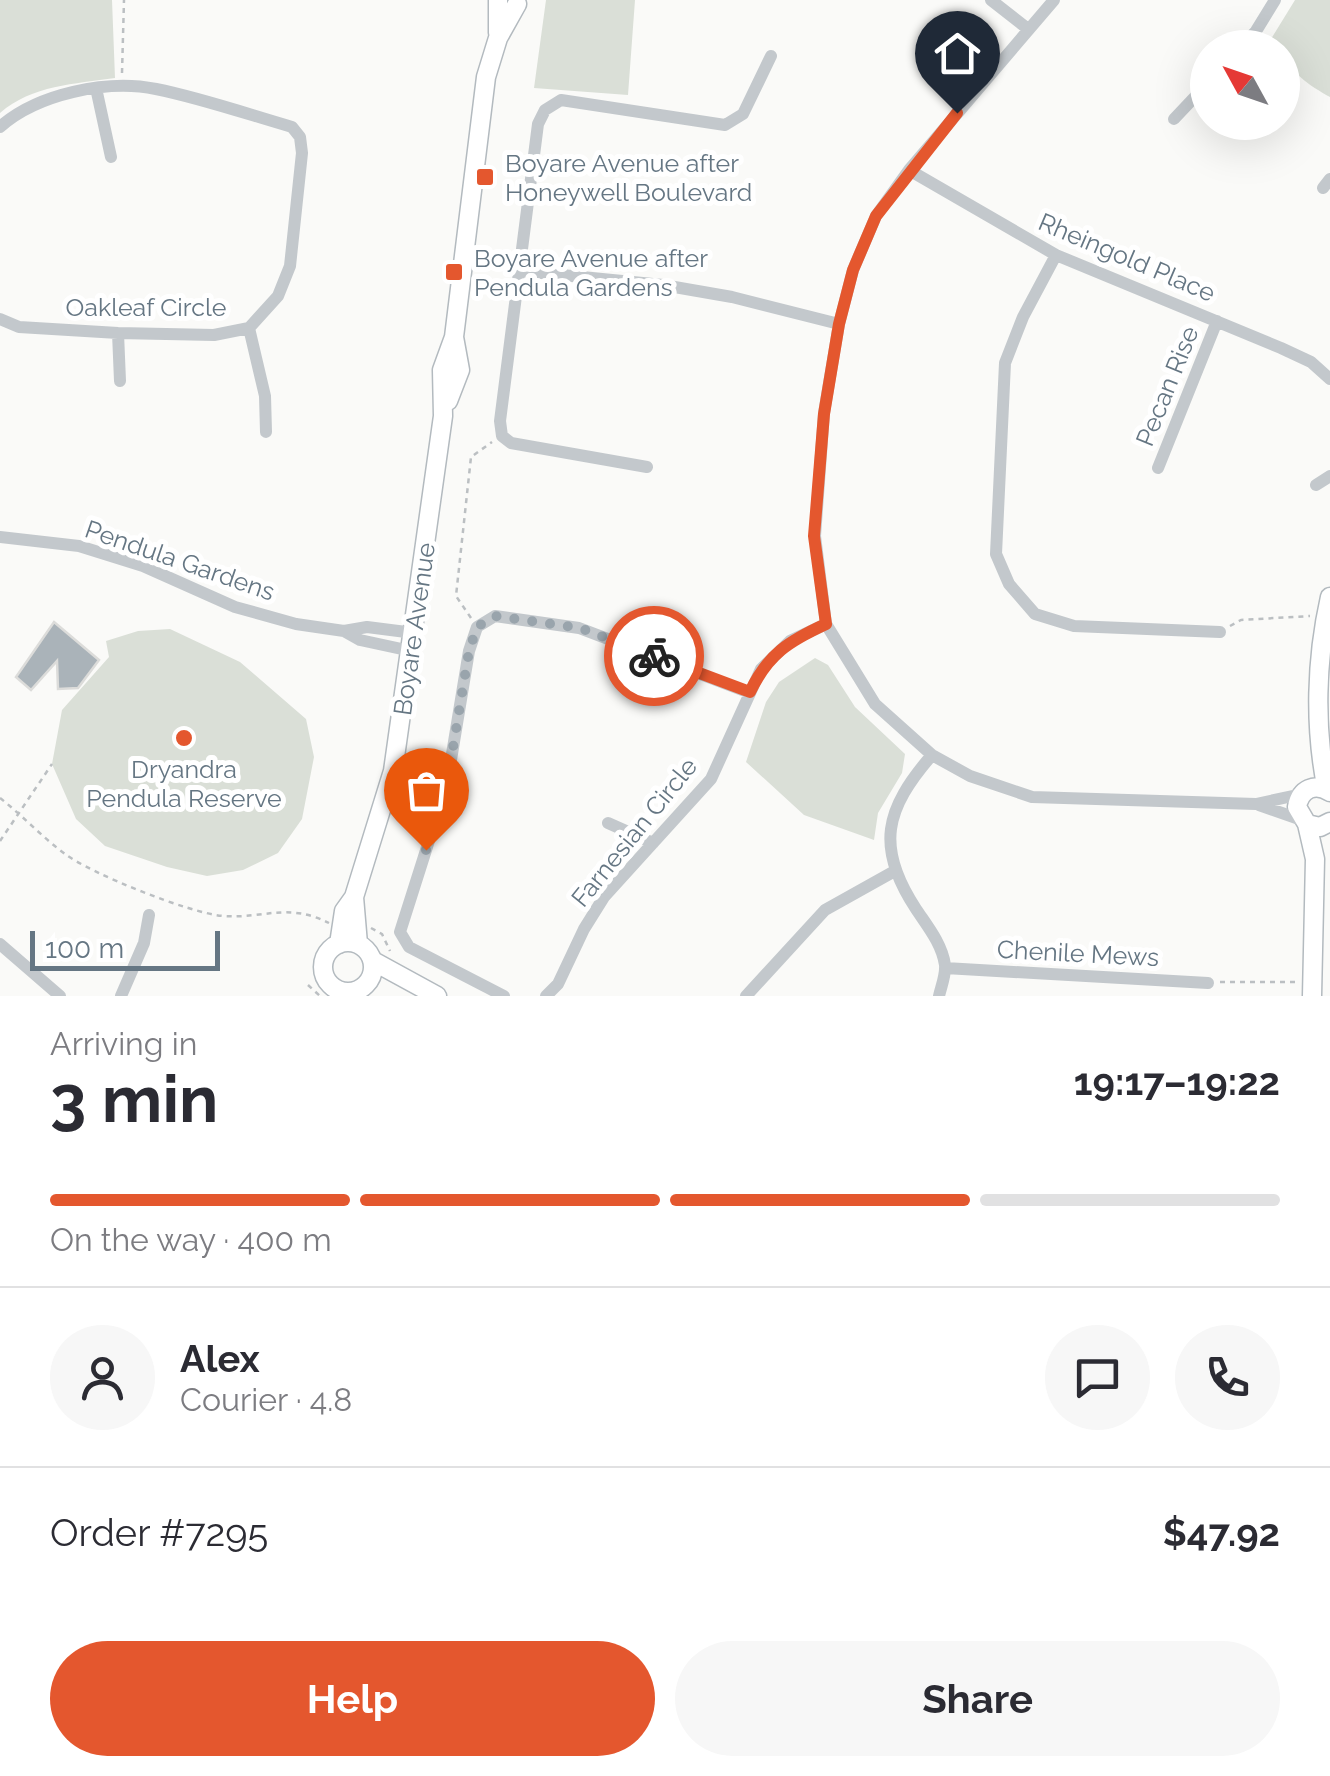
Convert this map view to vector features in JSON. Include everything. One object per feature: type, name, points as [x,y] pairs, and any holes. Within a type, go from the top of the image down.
[{"type":"street","points":[[992,0],[1028,28]]},
{"type":"street","points":[[1054,0],[910,170],[876,216],[853,270],[839,324],[824,414],[814,536],[826,624],[875,704],[932,754],[970,776],[1032,797],[1256,804],[1305,791],[1329,791],[1320,752],[1320,685],[1328,606]]},
{"type":"street","points":[[1257,30],[1275,0]]},
{"type":"street","name":"Boyare Avenue","points":[[348,944],[344,911],[354,897],[392,770],[443,416],[460,370],[454,337],[486,76],[509,1]]},
{"type":"street","points":[[646,467],[511,444],[502,436],[500,421],[538,124],[545,110],[561,100],[725,125],[742,114],[771,56]]},
{"type":"street","name":"Oakleaf Circle","points":[[0,127],[50,97],[96,88],[152,88],[292,127],[300,137],[302,153],[290,266],[278,296],[249,328],[214,335],[118,333],[20,327],[0,320]]},
{"type":"street","points":[[96,88],[111,157]]},
{"type":"street","points":[[1174,120],[1190,103]]},
{"type":"street","name":"Rheingold Place","points":[[910,170],[1056,255],[1312,362],[1330,379]]},
{"type":"street","points":[[1056,255],[1023,317],[1005,363],[996,554],[1009,584],[1036,614],[1074,626],[1220,632]]},
{"type":"street","points":[[521,270],[663,285],[839,324]]},
{"type":"street","name":"Pecan Rise","points":[[1158,468],[1217,320]]},
{"type":"street","points":[[249,328],[266,396],[266,432]]},
{"type":"street","points":[[118,333],[120,381]]},
{"type":"street","points":[[1316,485],[1330,476]]},
{"type":"street","name":"Pendula Gardens","points":[[0,537],[79,546],[143,566],[235,607],[296,624],[344,631],[367,627],[413,642]]},
{"type":"street","points":[[504,996],[409,947],[400,932],[447,784],[469,651],[477,627],[495,616],[580,628],[750,692]]},
{"type":"street","name":"Farnesian Circle","points":[[546,996],[558,984],[604,898],[711,779],[761,669],[790,641],[826,624]]},
{"type":"street","points":[[1312,988],[1315,859],[1297,807],[1320,752]]},
{"type":"street","points":[[932,754],[905,786],[892,818],[893,872],[937,940],[945,968],[939,996]]},
{"type":"street","points":[[1256,804],[1304,822],[1328,823],[1315,859]]},
{"type":"street","points":[[608,823],[652,843]]},
{"type":"street","points":[[746,996],[825,910],[893,872]]},
{"type":"street","points":[[121,996],[144,944],[149,916]]},
{"type":"street","points":[[0,944],[60,996]]},
{"type":"street","points":[[372,961],[368,982],[357,991],[341,994],[317,990],[324,957],[348,944],[364,948],[372,961],[437,996]]},
{"type":"street","name":"Chenile Mews","points":[[945,968],[1208,983]]},
{"type":"street","points":[[368,982],[408,983]]},
{"type":"path","points":[[122,88],[124,0]]},
{"type":"path","points":[[477,627],[456,596],[471,457],[502,436]]},
{"type":"path","points":[[1220,632],[1241,620],[1328,606]]},
{"type":"path","points":[[0,841],[52,764]]},
{"type":"path","points":[[0,798],[68,856],[156,898],[223,916],[290,910],[311,914]]},
{"type":"path","points":[[1208,983],[1312,988]]},
{"type":"shaded area","points":[[0,0],[112,0],[115,78],[40,91],[0,113]]},
{"type":"shaded area","points":[[546,0],[635,0],[628,95],[534,88]]},
{"type":"shaded area","points":[[1295,0],[1330,0],[1330,97],[1300,77],[1300,30],[1277,30]]},
{"type":"shaded area","name":"Dryandra Pendula Reserve","points":[[170,629],[240,662],[306,719],[314,757],[302,819],[278,853],[243,870],[207,876],[105,846],[76,819],[52,764],[62,710],[109,657],[106,641],[138,631]]},
{"type":"shaded area","points":[[815,658],[828,665],[855,707],[905,754],[902,773],[878,813],[874,840],[804,815],[746,762],[766,702],[779,682]]},
{"type":"building","points":[[54,622],[99,660],[78,688],[58,689],[57,661],[31,690],[16,677]]},
{"type":"way so far","points":[[426,850],[447,784],[469,651],[477,627],[495,616],[580,628],[654,656]]},
{"type":"place","name":"Boyare Avenue after Honeywell Boulevard","points":[[485,177]]},
{"type":"place","name":"Boyare Avenue after Pendula Gardens","points":[[454,272]]},
{"type":"place","name":"Dryandra Pendula Reserve","points":[[184,738]]},
{"type":"route","points":[[654,656],[750,692],[761,669],[790,641],[826,624],[814,536],[824,414],[839,324],[853,270],[876,216],[957,113]]}]
